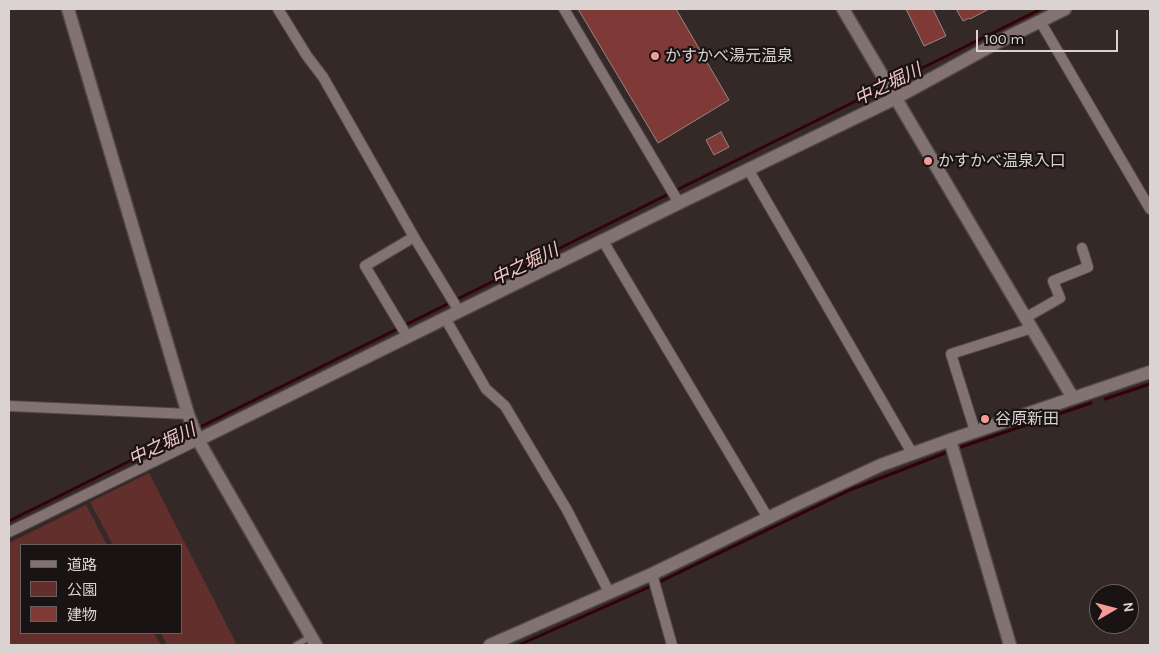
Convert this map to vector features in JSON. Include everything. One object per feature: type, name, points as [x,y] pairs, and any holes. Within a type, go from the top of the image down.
[{"type":"street","points":[[68,9],[194,428],[313,641]]},
{"type":"street","points":[[278,9],[307,56],[323,77],[414,237],[459,311]]},
{"type":"street","points":[[564,9],[678,200]]},
{"type":"street","points":[[843,9],[1073,398]]},
{"type":"street","points":[[9,532],[194,428],[445,318],[603,241],[678,200],[748,169],[896,98],[1065,9]]},
{"type":"street","points":[[1040,21],[1150,209]]},
{"type":"street","points":[[748,169],[912,453]]},
{"type":"street","points":[[407,336],[365,266],[414,237]]},
{"type":"street","points":[[603,241],[768,518]]},
{"type":"street","points":[[976,431],[951,354],[1028,323],[1060,298],[1053,281],[1088,268],[1082,248]]},
{"type":"street","points":[[445,318],[486,389],[505,406],[566,510],[609,592]]},
{"type":"street","points":[[490,645],[609,592],[652,576],[846,481],[912,453],[1150,372]]},
{"type":"street","points":[[9,406],[194,428]]},
{"type":"street","points":[[950,440],[1010,645]]},
{"type":"street","points":[[652,576],[672,645]]},
{"type":"lane","points":[[296,645],[313,641]]},
{"type":"green space","points":[[149,473],[237,645],[167,645],[162,634],[182,634],[182,544],[112,544],[90,502]]},
{"type":"green space","points":[[86,505],[106,544],[20,544],[20,634],[155,634],[161,645],[9,645],[9,543]]},
{"type":"building","name":"かすかべ湯元温泉","points":[[578,9],[676,9],[729,100],[658,143]]},
{"type":"building","points":[[906,9],[933,9],[946,36],[924,46]]},
{"type":"building","points":[[956,9],[989,9],[963,21]]},
{"type":"building","points":[[721,132],[729,147],[714,155],[706,140]]},
{"type":"waterway","name":"中之堀川","points":[[890,84],[1041,9]]},
{"type":"waterway","name":"中之堀川","points":[[198,428],[884,87]]},
{"type":"waterway","points":[[1105,399],[1150,384]]},
{"type":"waterway","points":[[961,447],[1091,403]]},
{"type":"waterway","name":"中之堀川","points":[[9,521],[192,430]]},
{"type":"waterway","points":[[519,645],[647,588],[850,490],[945,453]]},
{"type":"place","name":"かすかべ湯元温泉","points":[[655,56]]},
{"type":"place","name":"かすかべ温泉入口","points":[[928,161]]},
{"type":"place","name":"谷原新田","points":[[985,419]]}]
